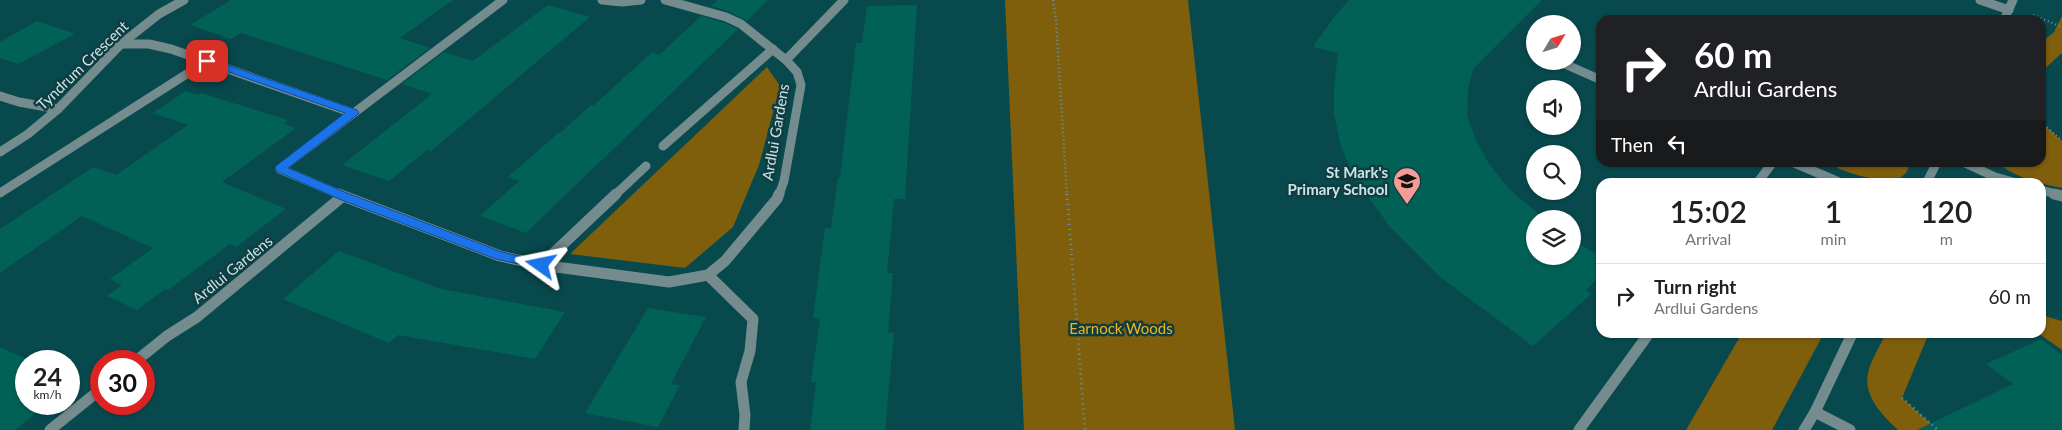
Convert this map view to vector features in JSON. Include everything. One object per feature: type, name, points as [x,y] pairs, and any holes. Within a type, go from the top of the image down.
[{"type":"street","name":"Tyndrum Crescent","points":[[0,152],[28,134],[58,109],[121,44],[159,14],[184,0]]},
{"type":"street","points":[[503,0],[280,169],[343,196],[500,256],[541,265],[670,282],[708,275],[753,319],[750,351],[741,382],[745,415],[744,430]]},
{"type":"street","points":[[602,0],[622,2],[641,0]]},
{"type":"street","name":"Ardlui Gardens","points":[[665,0],[726,17],[741,24],[786,60],[796,72],[801,85],[784,181],[777,199],[725,261],[708,275]]},
{"type":"street","points":[[786,60],[844,0]]},
{"type":"street","points":[[1980,0],[2011,5]]},
{"type":"street","points":[[121,44],[149,44],[172,49],[353,113]]},
{"type":"street","points":[[663,146],[773,49]]},
{"type":"street","points":[[0,193],[207,61]]},
{"type":"street","points":[[1578,70],[1596,78]]},
{"type":"street","points":[[0,96],[18,102],[58,109]]},
{"type":"street","points":[[541,265],[646,166]]},
{"type":"street","points":[[1761,178],[1769,167]]},
{"type":"street","points":[[1804,167],[1830,178]]},
{"type":"street","points":[[1974,167],[1999,178]]},
{"type":"street","points":[[2046,191],[2062,196]]},
{"type":"street","name":"Ardlui Gardens","points":[[150,350],[167,336],[197,317],[343,196]]},
{"type":"street","points":[[1579,430],[1646,338]]},
{"type":"street","points":[[1804,430],[1815,412],[1850,338]]},
{"type":"street","points":[[50,430],[90,398]]},
{"type":"street","points":[[1815,412],[1850,430]]},
{"type":"path","points":[[1053,0],[1056,20],[1066,185],[1085,430]]},
{"type":"path","points":[[2011,5],[2034,15]]},
{"type":"path","points":[[2046,20],[2062,27]]},
{"type":"path","points":[[2046,127],[2062,141]]},
{"type":"path","points":[[1902,398],[1938,430]]},
{"type":"green space","name":"Earnock Woods","points":[[1005,0],[1188,0],[1235,430],[1024,430]]},
{"type":"green space","points":[[2062,16],[2062,53],[2046,67],[2046,39],[2054,32]]},
{"type":"green space","points":[[767,67],[780,86],[759,165],[733,227],[685,268],[570,254]]},
{"type":"green space","points":[[2046,127],[2062,141],[2062,188],[2046,184],[2046,178],[2025,178],[2003,167],[2046,167]]},
{"type":"green space","points":[[1909,167],[1900,178],[1872,178],[1837,168]]},
{"type":"green space","points":[[2046,316],[2062,321],[2062,350],[2045,338]]},
{"type":"green space","points":[[1739,338],[1821,338],[1772,430],[1686,430]]},
{"type":"green space","points":[[1884,338],[1927,338],[1902,398],[1938,430],[1898,430],[1886,418],[1868,390],[1868,373]]},
{"type":"building","points":[[231,0],[453,0],[400,38],[430,48],[387,80],[241,33],[231,39],[190,25]]},
{"type":"building","points":[[718,0],[768,0],[747,21],[728,11],[711,6]]},
{"type":"building","points":[[1349,0],[1542,0],[1473,69],[1468,89],[1467,116],[1476,140],[1489,164],[1509,189],[1534,210],[1526,210],[1526,265],[1581,265],[1581,245],[1596,254],[1596,280],[1586,290],[1591,294],[1533,346],[1439,276],[1390,227],[1354,177],[1341,146],[1334,114],[1334,89],[1338,53],[1313,47],[1334,17]]},
{"type":"building","points":[[548,5],[590,17],[431,151],[427,150],[389,181],[342,165],[432,94],[402,84],[444,52],[473,61]]},
{"type":"building","points":[[917,5],[905,199],[894,199],[887,273],[893,273],[888,333],[894,332],[885,430],[810,430],[816,382],[811,382],[820,318],[813,318],[825,228],[831,228],[838,178],[840,178],[856,43],[862,43],[867,6]]},
{"type":"building","points":[[701,16],[738,29],[526,233],[480,216],[519,181],[508,177],[591,105],[593,106],[652,52],[659,55]]},
{"type":"building","points":[[37,21],[75,34],[18,64],[0,58],[0,42]]},
{"type":"building","points":[[186,91],[198,95],[201,93],[288,120],[284,124],[296,128],[222,182],[286,209],[236,247],[230,244],[168,290],[165,289],[137,310],[107,296],[122,285],[110,279],[153,248],[82,216],[0,273],[0,229],[93,167],[116,175],[188,125],[153,113]]},
{"type":"building","points":[[339,251],[441,289],[565,312],[535,359],[398,335],[389,343],[283,299]]},
{"type":"building","points":[[648,308],[706,317],[671,384],[680,385],[658,427],[585,413]]},
{"type":"building","points":[[2041,339],[2062,355],[2062,430],[1917,430],[2013,384],[1986,364]]},
{"type":"building","points":[[0,347],[15,354],[15,415],[33,415],[15,430],[0,430]]},
{"type":"place","name":"St Mark's Primary School","points":[[1407,205]]},
{"type":"route","points":[[207,61],[353,113],[280,169],[343,196],[500,256],[541,265]]}]
